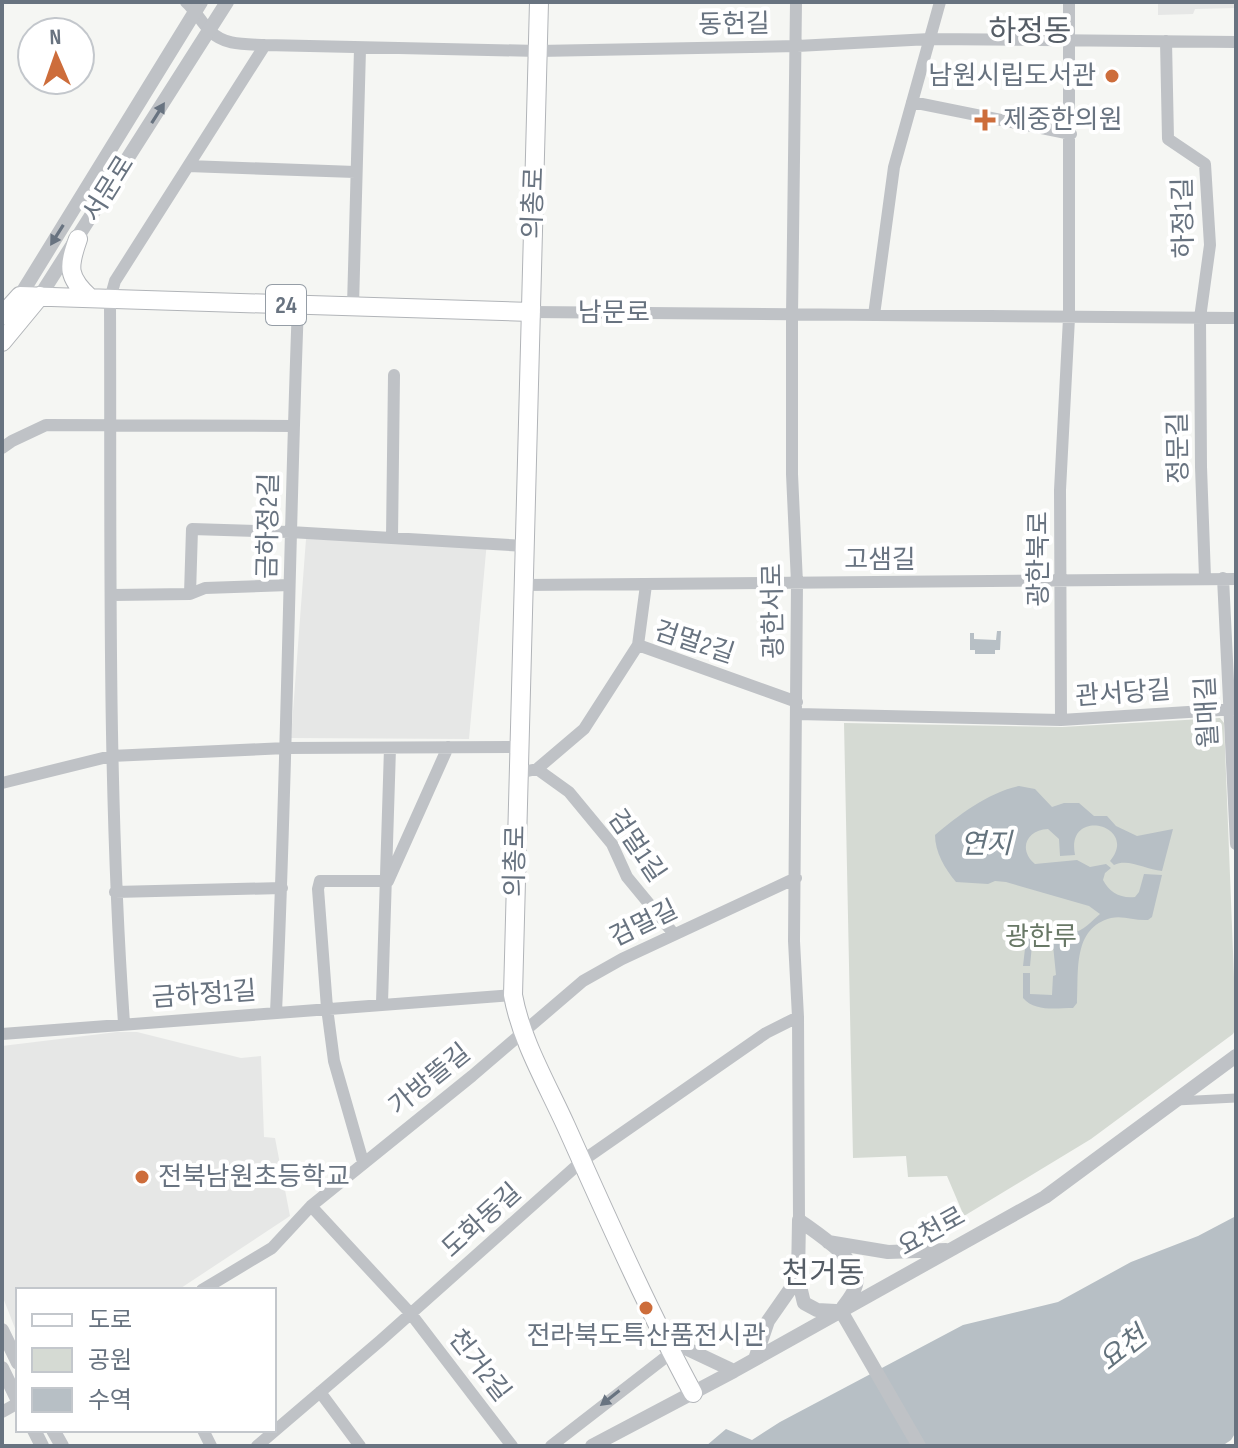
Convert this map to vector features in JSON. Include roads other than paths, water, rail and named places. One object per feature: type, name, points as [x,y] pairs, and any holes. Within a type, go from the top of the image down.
[{"type":"main road","name":"의총로","points":[[539,2],[519,747],[528,771],[513,995],[524,1031],[582,1161],[693,1393]]},
{"type":"main road","points":[[78,239],[71,259],[71,272],[77,287],[90,298]]},
{"type":"main road","name":"남문로","points":[[11,296],[531,312]]},
{"type":"main road","name":"서문로","points":[[2,316],[11,296]]},
{"type":"main road","name":"서문로","points":[[2,342],[40,296]]},
{"type":"street","name":"서문로","points":[[40,296],[227,2]]},
{"type":"street","name":"광한서로","points":[[796,2],[792,474],[797,583],[794,941],[798,1017],[799,1220]]},
{"type":"street","points":[[874,315],[894,167],[940,2]]},
{"type":"street","name":"광한북로","points":[[1061,720],[1060,490],[1069,318],[1069,2]]},
{"type":"street","name":"서문로","points":[[11,296],[194,5],[210,31]]},
{"type":"street","points":[[210,31],[234,44],[538,51]]},
{"type":"street","name":"동헌길","points":[[538,51],[797,46],[930,39],[1236,42]]},
{"type":"street","name":"하정1길","points":[[1166,41],[1168,139],[1205,164],[1210,245],[1200,318]]},
{"type":"street","points":[[110,299],[115,281],[265,45]]},
{"type":"street","points":[[353,306],[360,49]]},
{"type":"street","points":[[912,102],[1071,134]]},
{"type":"street","points":[[188,166],[355,172]]},
{"type":"street","name":"금하정1길","points":[[110,299],[111,756],[115,892],[124,1023],[276,1012]]},
{"type":"street","name":"금하정2길","points":[[276,1012],[298,305]]},
{"type":"street","name":"남문로","points":[[531,312],[1236,318]]},
{"type":"street","name":"정문길","points":[[1200,318],[1205,578]]},
{"type":"street","points":[[392,538],[394,375]]},
{"type":"street","points":[[2,448],[46,425],[293,426]]},
{"type":"street","points":[[190,594],[192,529],[525,546]]},
{"type":"street","name":"고샘길","points":[[524,585],[1229,579]]},
{"type":"street","name":"월매길","points":[[1229,579],[1236,844]]},
{"type":"street","points":[[112,595],[190,594],[205,588],[289,585]]},
{"type":"street","points":[[638,645],[646,585]]},
{"type":"street","name":"검멀2길","points":[[528,771],[584,729],[638,645],[797,708]]},
{"type":"street","points":[[797,708],[1061,720]]},
{"type":"street","name":"관서당길","points":[[1061,720],[1233,709]]},
{"type":"street","points":[[388,881],[448,747]]},
{"type":"street","points":[[2,783],[111,756],[286,748],[519,747]]},
{"type":"street","points":[[382,1003],[390,748]]},
{"type":"street","name":"검멀1길","points":[[528,771],[569,792],[612,844],[627,877],[674,934]]},
{"type":"street","name":"검멀길","points":[[524,1031],[583,981],[674,934],[796,878]]},
{"type":"street","points":[[327,1008],[318,889],[320,881],[388,881]]},
{"type":"street","points":[[115,892],[282,888]]},
{"type":"street","points":[[276,1012],[513,995]]},
{"type":"street","name":"가방뜰길","points":[[327,1008],[334,1061],[363,1162]]},
{"type":"street","points":[[582,1161],[766,1033],[798,1017]]},
{"type":"street","points":[[2,1034],[124,1023]]},
{"type":"street","name":"가방뜰길","points":[[205,1288],[272,1248],[311,1206],[524,1031]]},
{"type":"street","name":"요천로","points":[[592,1446],[734,1371],[1045,1197],[1236,1056]]},
{"type":"street","points":[[1176,1101],[1236,1098]]},
{"type":"street","name":"도화동길","points":[[276,1430],[582,1161]]},
{"type":"street","points":[[311,1206],[411,1314]]},
{"type":"street","points":[[799,1220],[828,1242],[851,1265],[857,1277],[852,1294],[841,1311]]},
{"type":"street","points":[[799,1220],[798,1278],[801,1297],[810,1308],[841,1311]]},
{"type":"street","points":[[828,1242],[888,1252],[950,1250]]},
{"type":"street","points":[[755,1359],[768,1321],[798,1278]]},
{"type":"street","points":[[841,1311],[919,1446]]},
{"type":"street","name":"천거2길","points":[[411,1314],[512,1446]]},
{"type":"street","points":[[2,1331],[16,1359]]},
{"type":"street","points":[[551,1446],[668,1346],[734,1371]]},
{"type":"street","points":[[2,1368],[16,1398]]},
{"type":"street","points":[[320,1392],[360,1446]]},
{"type":"street","name":"도화동길","points":[[257,1446],[273,1432]]},
{"type":"water","points":[[997,631],[1001,631],[1000,650],[995,650],[995,654],[975,654],[975,650],[970,650],[970,633],[974,633],[974,639],[996,640]]},
{"type":"water","name":"연지","points":[[1019,786],[1035,789],[1052,807],[1079,803],[1094,816],[1107,816],[1116,826],[1137,836],[1173,829],[1162,871],[1132,864],[1114,865],[1110,861],[1117,848],[1116,838],[1100,826],[1080,830],[1075,840],[1075,855],[1060,856],[1059,839],[1048,829],[1034,833],[1027,842],[1027,853],[1035,864],[1077,860],[1090,867],[1106,864],[1111,868],[1103,880],[1120,896],[1135,897],[1144,874],[1162,875],[1152,917],[1148,920],[1111,918],[1098,923],[1090,931],[1080,953],[1077,1003],[1073,1008],[1040,1007],[1023,998],[1023,973],[1030,973],[1030,994],[1052,995],[1053,976],[1056,975],[1053,945],[1032,945],[1030,966],[1023,966],[1026,940],[1037,934],[1076,932],[1100,914],[1089,906],[1006,882],[956,882],[937,848],[935,835],[954,820],[985,799]]},
{"type":"water","name":"요천","points":[[1236,1216],[1236,1432],[1222,1446],[706,1446],[726,1429],[752,1440],[780,1422],[963,1325],[1058,1302],[1131,1262],[1198,1236]]},
{"type":"place","name":"남원시립도서관","points":[[1112,76]]},
{"type":"place","name":"제중한의원","points":[[985,120]]},
{"type":"place","name":"전북남원초등학교","points":[[142,1177]]},
{"type":"place","name":"전라북도특산품전시관","points":[[646,1308]]},
{"type":"district","name":"하정동","points":[[1030,32]]},
{"type":"district","name":"천거동","points":[[823,1274]]},
{"type":"park label","name":"광한루","points":[[1041,937]]}]
